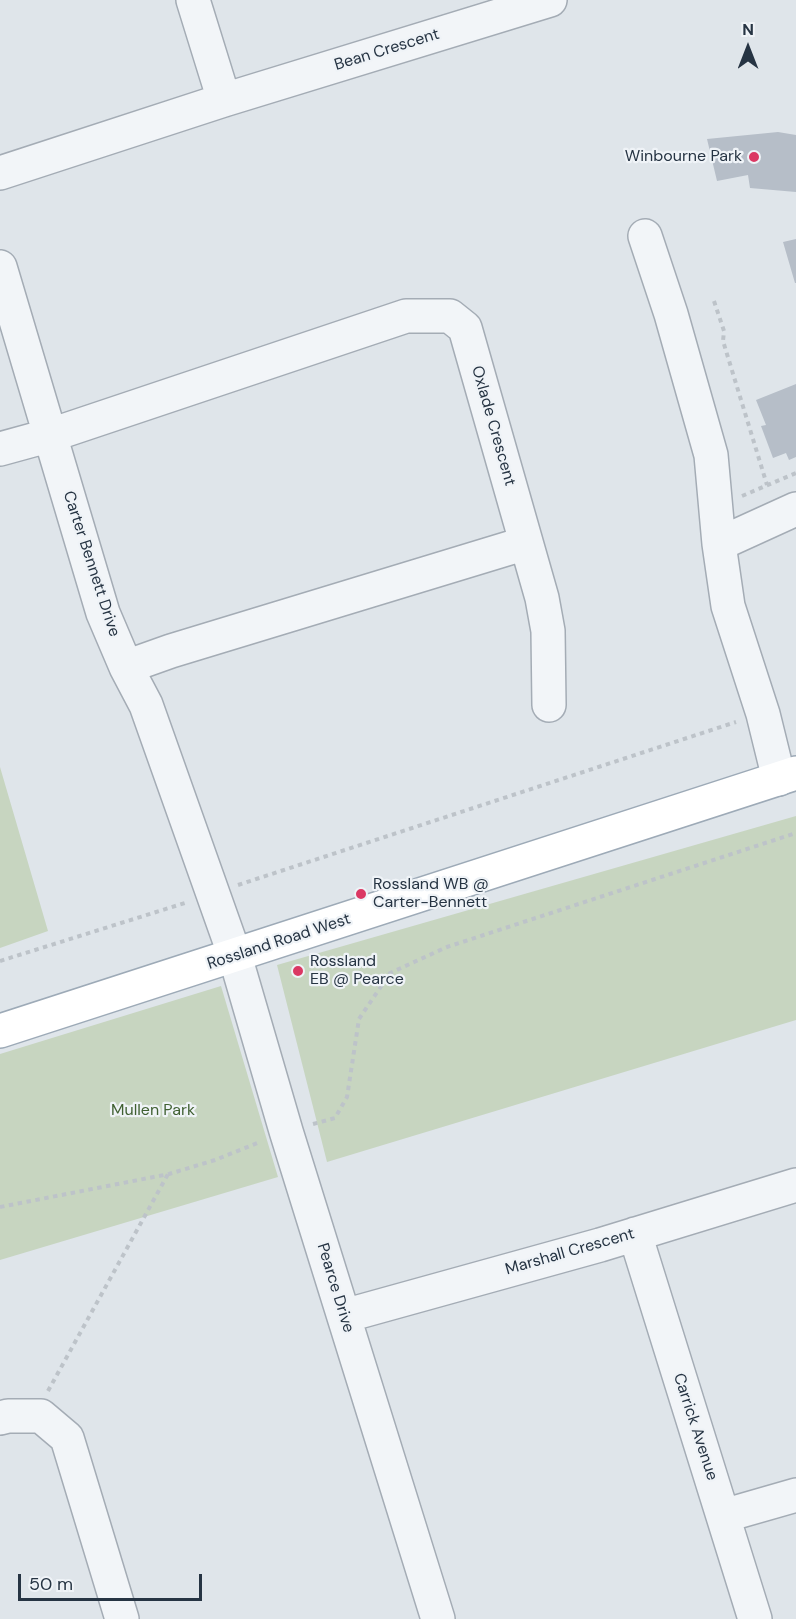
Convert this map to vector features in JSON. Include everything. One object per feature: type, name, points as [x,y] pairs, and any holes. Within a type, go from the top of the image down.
[{"type":"main road","name":"Rossland Road West","points":[[0,1031],[788,776]]},
{"type":"street","points":[[193,0],[224,100]]},
{"type":"street","name":"Bean Crescent","points":[[0,173],[224,100],[550,0]]},
{"type":"street","points":[[645,236],[671,314],[711,455],[719,544],[728,606],[763,714],[788,776]]},
{"type":"street","name":"Carter Bennett Drive","points":[[0,267],[103,613],[126,667],[146,705],[236,956]]},
{"type":"street","name":"Oxlade Crescent","points":[[0,449],[51,435],[406,316],[450,316],[465,328],[542,598],[548,631],[549,705]]},
{"type":"street","points":[[719,544],[796,510]]},
{"type":"street","points":[[126,667],[205,640],[526,543]]},
{"type":"street","name":"Pearce Drive","points":[[236,956],[286,1131],[438,1619]]},
{"type":"street","name":"Marshall Crescent","points":[[344,1316],[635,1234],[796,1185]]},
{"type":"street","name":"Carrick Avenue","points":[[635,1234],[755,1619]]},
{"type":"street","points":[[0,1418],[41,1416],[67,1438],[122,1619]]},
{"type":"street","points":[[723,1516],[796,1495]]},
{"type":"path","points":[[714,301],[724,331],[723,340],[767,485]]},
{"type":"path","points":[[716,507],[796,473]]},
{"type":"path","points":[[239,885],[740,721]]},
{"type":"path","points":[[0,1207],[169,1174],[215,1160],[286,1131],[335,1118],[347,1096],[359,1019],[390,973],[447,947],[796,833]]},
{"type":"path","points":[[0,961],[178,905]]},
{"type":"path","points":[[41,1416],[50,1384],[169,1174]]},
{"type":"green space","points":[[0,767],[48,931],[0,948]]},
{"type":"green space","points":[[796,816],[796,1020],[327,1162],[277,965]]},
{"type":"green space","name":"Mullen Park","points":[[221,986],[278,1177],[0,1260],[0,1054]]},
{"type":"building","name":"Winbourne Park","points":[[778,132],[796,135],[796,192],[750,188],[748,175],[717,181],[707,139]]},
{"type":"building","points":[[796,239],[796,283],[795,283],[783,242]]},
{"type":"building","points":[[796,384],[796,457],[789,460],[786,453],[773,458],[761,426],[766,425],[756,400]]},
{"type":"place","name":"Winbourne Park","points":[[754,157]]},
{"type":"place","name":"Rossland WB @ Carter-Bennett","points":[[361,894]]},
{"type":"place","name":"Rossland EB @ Pearce","points":[[298,971]]}]
